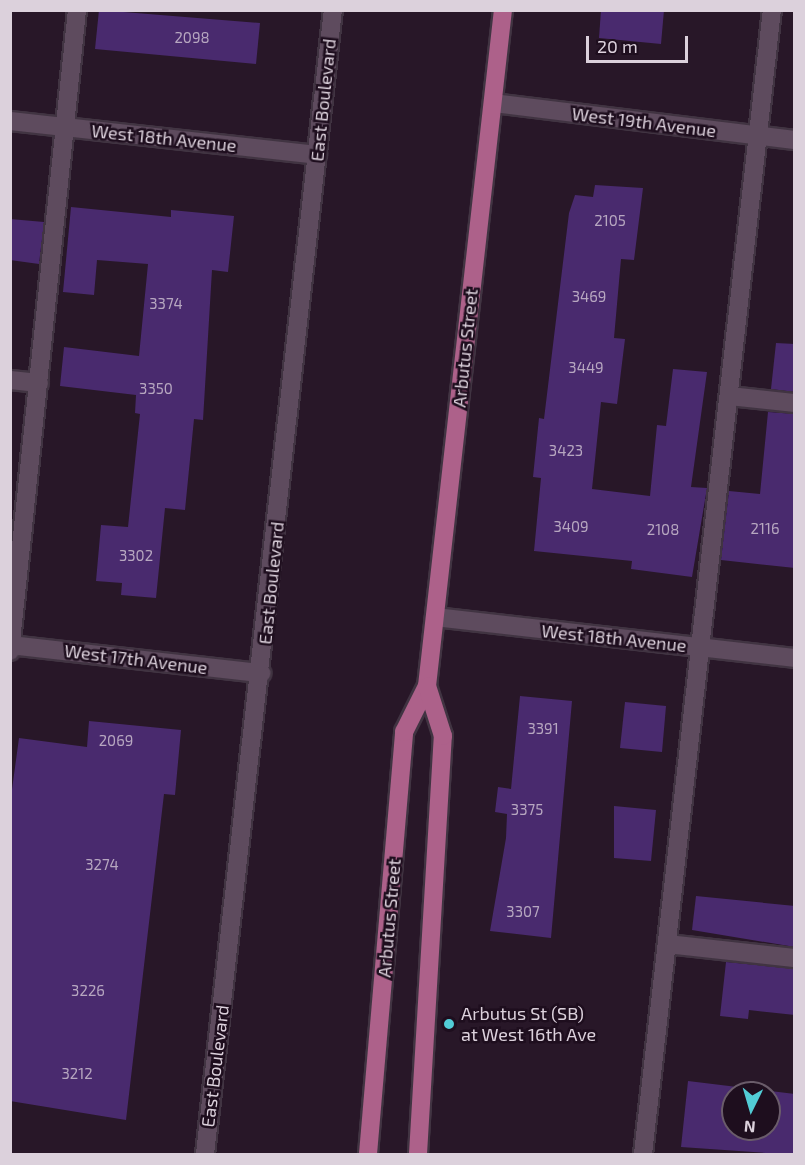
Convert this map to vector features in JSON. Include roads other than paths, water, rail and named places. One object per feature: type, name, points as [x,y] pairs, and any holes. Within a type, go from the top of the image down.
[{"type":"main road","name":"Arbutus Street","points":[[368,1155],[404,732],[427,686],[503,10]]},
{"type":"main road","name":"Arbutus Street","points":[[418,1155],[443,736],[427,686]]},
{"type":"street","points":[[10,651],[77,10]]},
{"type":"street","name":"East Boulevard","points":[[205,1155],[261,673],[333,10]]},
{"type":"street","points":[[643,1155],[772,10]]},
{"type":"street","name":"West 19th Avenue","points":[[493,103],[795,140]]},
{"type":"street","name":"West 18th Avenue","points":[[10,121],[317,155]]},
{"type":"street","points":[[10,380],[39,383]]},
{"type":"street","points":[[729,396],[795,403]]},
{"type":"street","name":"West 18th Avenue","points":[[435,617],[795,658]]},
{"type":"street","name":"West 17th Avenue","points":[[11,645],[261,673]]},
{"type":"street","points":[[667,944],[795,958]]},
{"type":"place","name":"Arbutus St (SB) at West 16th Ave","points":[[449,1024]]}]
